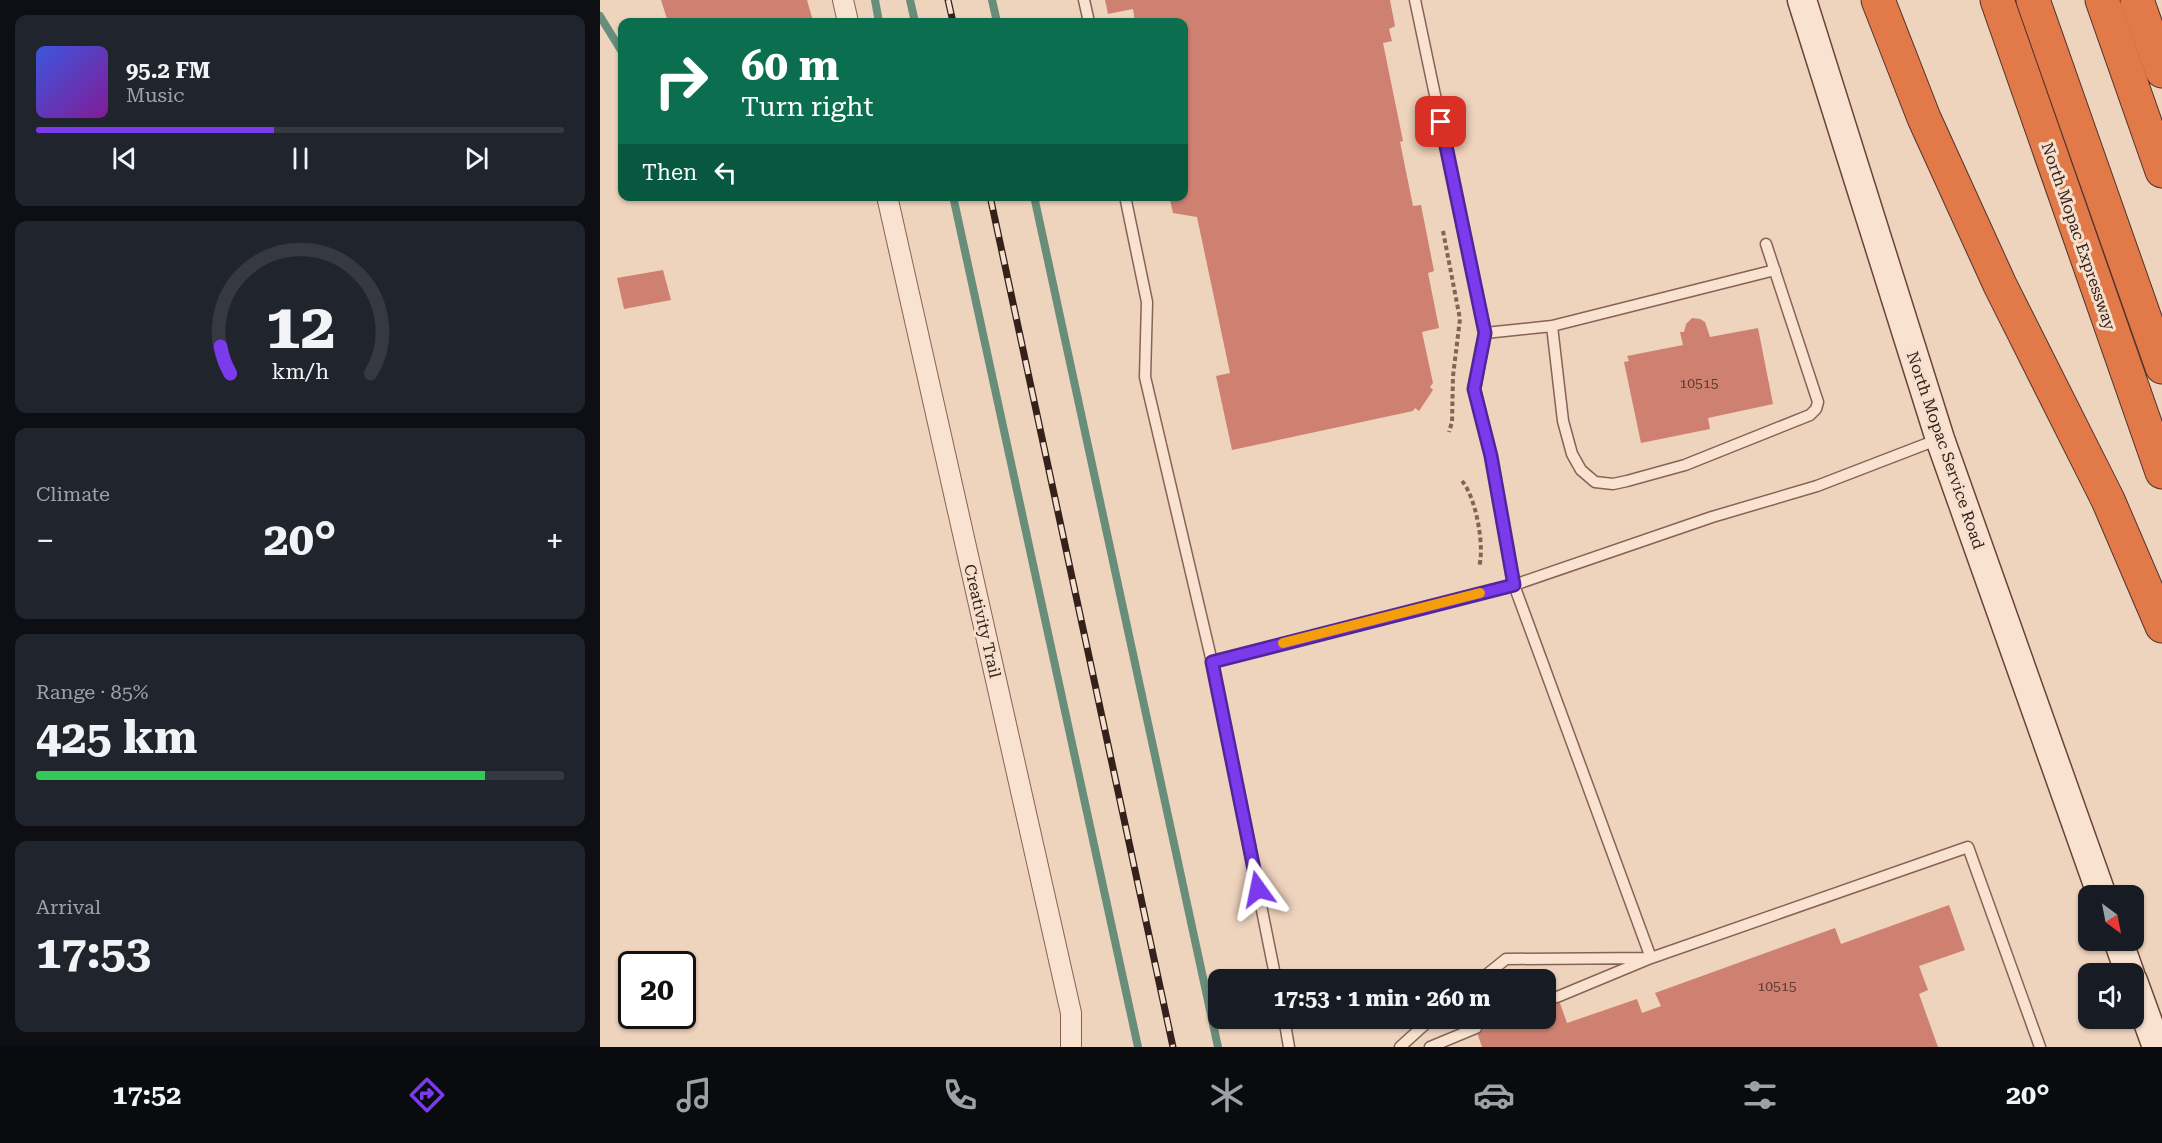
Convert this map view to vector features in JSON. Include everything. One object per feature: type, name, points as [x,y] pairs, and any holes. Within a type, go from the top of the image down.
[{"type":"highway","points":[[1878,0],[1929,128],[2000,285],[2108,500],[2162,626]]},
{"type":"highway","name":"North Mopac Expressway","points":[[1997,0],[2162,472]]},
{"type":"highway","points":[[2033,0],[2162,367]]},
{"type":"highway","points":[[2102,0],[2162,171]]},
{"type":"highway","points":[[2137,0],[2162,71]]},
{"type":"main road","name":"North Mopac Service Road","points":[[1802,0],[1940,439],[2098,885]]},
{"type":"main road","points":[[2144,1011],[2157,1047]]},
{"type":"street","points":[[843,0],[847,18]]},
{"type":"street","name":"Creativity Trail","points":[[888,201],[1071,1013],[1071,1047]]},
{"type":"lane","points":[[1084,0],[1088,18]]},
{"type":"lane","points":[[1415,0],[1485,333],[1474,389],[1491,456],[1514,585],[1651,958]]},
{"type":"lane","points":[[1126,201],[1147,302],[1145,377],[1212,662],[1274,969]]},
{"type":"lane","points":[[1552,326],[1563,422],[1572,454],[1581,470],[1595,482],[1613,484],[1685,465],[1788,426],[1810,415],[1816,409],[1818,402],[1766,244]]},
{"type":"lane","points":[[1485,333],[1552,326],[1775,270]]},
{"type":"lane","points":[[1212,662],[1514,585],[1712,517],[1817,486],[1940,439]]},
{"type":"lane","points":[[1557,997],[1651,958],[1968,846],[2040,1047]]},
{"type":"lane","points":[[1494,969],[1506,959],[1651,958]]},
{"type":"lane","points":[[1286,1029],[1289,1047]]},
{"type":"lane","points":[[1400,1047],[1420,1029]]},
{"type":"lane","points":[[1430,1047],[1474,1029]]},
{"type":"path","points":[[1442,230],[1460,319],[1453,376],[1452,422],[1449,432]]},
{"type":"path","points":[[1462,481],[1472,496],[1482,556],[1479,567]]},
{"type":"building","points":[[661,0],[807,0],[812,18],[667,18]]},
{"type":"building","points":[[1105,0],[1390,0],[1395,26],[1389,29],[1392,41],[1383,43],[1403,141],[1400,142],[1413,206],[1421,205],[1434,271],[1428,273],[1439,328],[1422,332],[1433,383],[1430,387],[1433,390],[1419,411],[1415,408],[1413,411],[1232,450],[1216,376],[1230,373],[1197,217],[1173,213],[1170,201],[1188,201],[1188,18],[1134,18],[1133,9],[1108,14]]},
{"type":"building","points":[[663,270],[671,300],[624,309],[617,278]]},
{"type":"building","points":[[1692,318],[1705,322],[1710,337],[1758,328],[1773,404],[1708,418],[1710,429],[1641,443],[1624,362],[1629,361],[1627,356],[1683,345],[1680,332],[1684,332],[1686,324]]},
{"type":"building","points":[[1949,905],[1965,950],[1919,966],[1928,990],[1919,994],[1938,1047],[1482,1047],[1476,1029],[1556,1029],[1556,992],[1567,1023],[1637,999],[1642,1013],[1661,1006],[1655,993],[1835,928],[1841,944]]},
{"type":"waterway","points":[[875,0],[878,18]]},
{"type":"waterway","points":[[910,0],[914,18]]},
{"type":"waterway","points":[[992,0],[996,18]]},
{"type":"waterway","points":[[600,16],[618,45]]},
{"type":"waterway","points":[[954,201],[1138,1047]]},
{"type":"waterway","points":[[1035,201],[1218,1047]]},
{"type":"railway","points":[[948,0],[952,18]]},
{"type":"railway","points":[[991,201],[1173,1047]]},
{"type":"slow traffic","points":[[1283,643],[1480,593]]},
{"type":"route","points":[[1258,889],[1212,662],[1514,585],[1491,456],[1474,389],[1485,333],[1441,122]]}]
